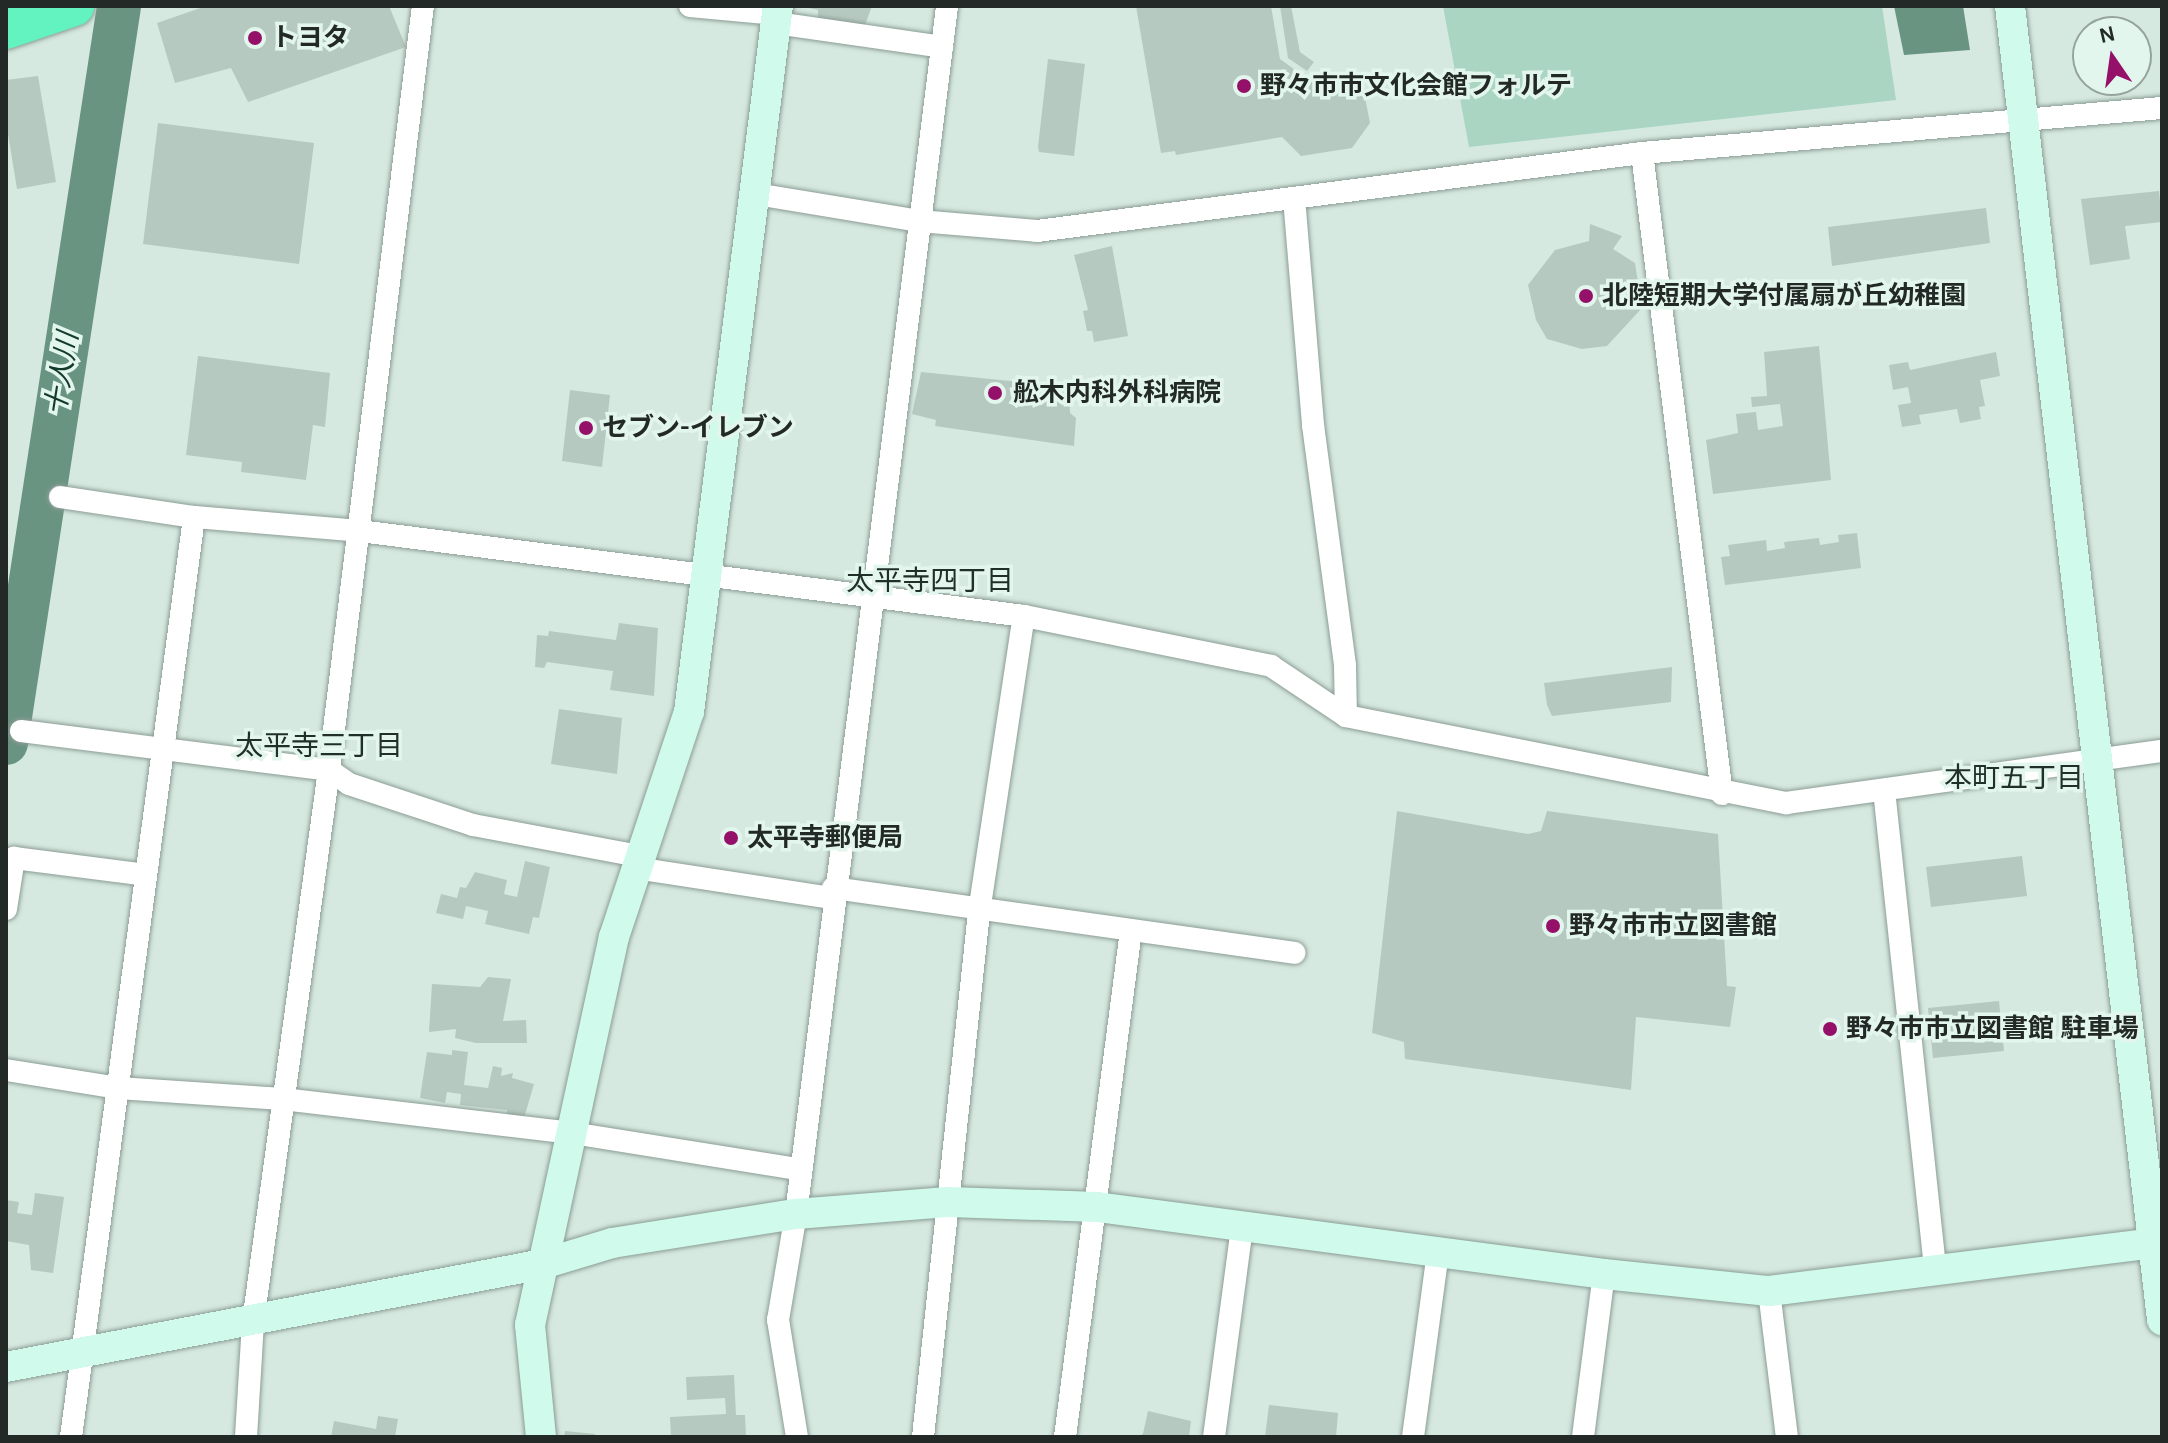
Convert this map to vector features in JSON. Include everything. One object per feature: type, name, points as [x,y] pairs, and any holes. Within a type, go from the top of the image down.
[{"type":"highway","points":[[6,29],[74,6]]},
{"type":"street","points":[[246,1437],[253,1322],[360,531],[423,6]]},
{"type":"street","points":[[690,6],[777,14],[942,47]]},
{"type":"street","points":[[797,1437],[778,1320],[796,1214],[798,1169],[947,6]]},
{"type":"street","points":[[2010,6],[2157,1242],[2162,1320]]},
{"type":"street","points":[[541,1437],[528,1339],[614,937],[689,712],[709,574],[777,14]]},
{"type":"street","points":[[756,194],[919,221],[1037,231],[1642,153],[2024,117],[2162,108]]},
{"type":"street","points":[[1642,153],[1722,794]]},
{"type":"street","points":[[1294,198],[1313,425],[1345,666],[1346,716]]},
{"type":"street","points":[[60,497],[194,517],[360,531],[709,574],[871,600],[1024,616],[1271,666],[1346,716],[1722,794],[1786,803],[2162,751]]},
{"type":"street","points":[[71,1437],[194,517]]},
{"type":"street","points":[[923,1437],[979,912],[1024,616]]},
{"type":"street","points":[[21,731],[329,770],[349,784],[473,825],[637,862],[833,893],[1294,953]]},
{"type":"street","points":[[1884,790],[1935,1269]]},
{"type":"street","points":[[6,909],[14,858],[146,875]]},
{"type":"street","points":[[1065,1437],[1131,930]]},
{"type":"street","points":[[6,1070],[118,1088],[283,1099],[572,1133],[798,1169]]},
{"type":"street","points":[[6,1367],[543,1264],[612,1243],[796,1214],[948,1202],[1097,1207],[1604,1274],[1769,1291],[2157,1242]]},
{"type":"street","points":[[1214,1437],[1242,1226]]},
{"type":"street","points":[[1413,1437],[1438,1253]]},
{"type":"street","points":[[1583,1437],[1604,1274]]},
{"type":"street","points":[[1769,1291],[1787,1437]]},
{"type":"shaded area","points":[[1443,6],[1882,6],[1896,100],[1469,147]]},
{"type":"shaded area","points":[[1894,6],[1963,6],[1970,50],[1904,55]]},
{"type":"building","points":[[206,6],[389,6],[406,47],[248,102],[231,68],[175,83],[157,23]]},
{"type":"building","points":[[800,6],[872,6],[865,25],[818,19],[818,10]]},
{"type":"building","name":"野々市市文化会館フォルテ","points":[[1136,6],[1271,6],[1280,59],[1305,77],[1340,73],[1364,92],[1370,123],[1352,148],[1301,156],[1282,137],[1176,155],[1175,151],[1161,153]]},
{"type":"building","points":[[1280,6],[1291,6],[1300,52],[1314,62],[1307,71],[1288,58]]},
{"type":"building","points":[[1048,59],[1085,64],[1074,156],[1039,152]]},
{"type":"building","points":[[38,76],[56,182],[17,189],[6,122],[6,80]]},
{"type":"building","points":[[158,123],[314,143],[299,264],[143,244]]},
{"type":"building","points":[[2159,191],[2162,222],[2125,226],[2130,259],[2090,265],[2081,199]]},
{"type":"building","points":[[1986,208],[1990,243],[1832,266],[1828,227]]},
{"type":"building","name":"北陸短期大学付属扇が丘幼稚園","points":[[1590,224],[1622,236],[1613,249],[1635,263],[1642,308],[1607,346],[1582,349],[1547,339],[1536,320],[1528,285],[1555,250],[1589,241]]},
{"type":"building","points":[[1112,246],[1128,336],[1094,342],[1092,331],[1087,331],[1083,311],[1088,310],[1074,255]]},
{"type":"building","points":[[1819,346],[1831,480],[1713,494],[1706,440],[1738,433],[1736,414],[1756,412],[1758,430],[1783,426],[1780,404],[1752,407],[1751,397],[1767,396],[1764,352]]},
{"type":"building","points":[[1996,352],[2000,376],[1980,380],[1985,406],[1979,407],[1981,419],[1960,423],[1957,409],[1919,415],[1921,424],[1902,427],[1898,405],[1911,403],[1908,387],[1893,390],[1889,365],[1908,362],[1910,370]]},
{"type":"building","points":[[198,356],[330,373],[325,427],[313,425],[306,480],[241,472],[242,462],[186,455]]},
{"type":"building","points":[[921,372],[1069,387],[1070,413],[1076,418],[1074,446],[935,426],[936,420],[912,414]]},
{"type":"building","name":"セブン-イレブン","points":[[570,390],[610,395],[602,467],[562,461]]},
{"type":"building","points":[[1857,533],[1861,568],[1725,585],[1721,557],[1730,556],[1728,545],[1766,540],[1767,551],[1785,548],[1784,542],[1819,538],[1820,545],[1839,542],[1838,535]]},
{"type":"building","points":[[619,623],[658,628],[654,696],[610,690],[613,671],[547,662],[544,668],[535,667],[537,635],[548,636],[549,631],[616,640]]},
{"type":"building","points":[[1672,667],[1671,702],[1552,716],[1547,705],[1544,683]]},
{"type":"building","points":[[559,709],[622,718],[617,774],[551,764]]},
{"type":"building","name":"野々市市立図書館","points":[[1397,811],[1528,834],[1541,831],[1547,811],[1718,834],[1727,986],[1736,987],[1730,1027],[1636,1017],[1631,1090],[1405,1059],[1404,1042],[1372,1033]]},
{"type":"building","points":[[2022,856],[2027,896],[1931,907],[1926,867]]},
{"type":"building","points":[[525,861],[550,867],[539,918],[533,917],[529,934],[485,924],[488,911],[466,906],[463,919],[436,913],[441,894],[457,898],[460,887],[466,888],[475,872],[507,880],[504,894],[517,897]]},
{"type":"building","points":[[488,977],[511,979],[503,1021],[526,1020],[527,1043],[476,1043],[455,1038],[456,1029],[429,1032],[432,984],[480,987]]},
{"type":"building","points":[[1999,1001],[2004,1051],[1933,1058],[1928,1008]]},
{"type":"building","points":[[452,1050],[468,1052],[464,1085],[488,1088],[493,1066],[502,1068],[501,1076],[513,1073],[512,1078],[534,1084],[524,1118],[507,1116],[507,1110],[460,1105],[461,1094],[447,1092],[445,1103],[420,1098],[427,1052],[452,1055]]},
{"type":"building","points":[[35,1193],[64,1197],[53,1273],[31,1270],[29,1245],[6,1241],[6,1200],[19,1202],[17,1213],[32,1215]]},
{"type":"building","points":[[734,1375],[736,1415],[745,1415],[746,1437],[671,1437],[670,1417],[726,1414],[725,1398],[687,1400],[686,1377]]},
{"type":"building","points":[[1269,1405],[1338,1413],[1336,1437],[1265,1437]]},
{"type":"building","points":[[1148,1411],[1191,1421],[1189,1437],[1136,1437],[1143,1434]]},
{"type":"building","points":[[378,1416],[398,1419],[395,1437],[331,1437],[334,1421],[376,1429]]},
{"type":"building","points":[[565,1431],[595,1434],[595,1437],[564,1437]]},
{"type":"waterway","name":"十人川","points":[[6,743],[119,6]]},
{"type":"place","name":"トヨタ","points":[[255,38]]},
{"type":"place","name":"野々市市文化会館フォルテ","points":[[1244,86]]},
{"type":"place","name":"北陸短期大学付属扇が丘幼稚園","points":[[1586,296]]},
{"type":"place","name":"舩木内科外科病院","points":[[995,393]]},
{"type":"place","name":"セブン-イレブン","points":[[586,428]]},
{"type":"place","name":"太平寺郵便局","points":[[731,838]]},
{"type":"place","name":"野々市市立図書館","points":[[1553,926]]},
{"type":"place","name":"野々市市立図書館 駐車場","points":[[1830,1029]]},
{"type":"district","name":"太平寺四丁目","points":[[930,581]]},
{"type":"district","name":"太平寺三丁目","points":[[319,746]]},
{"type":"district","name":"本町五丁目","points":[[2014,778]]}]
